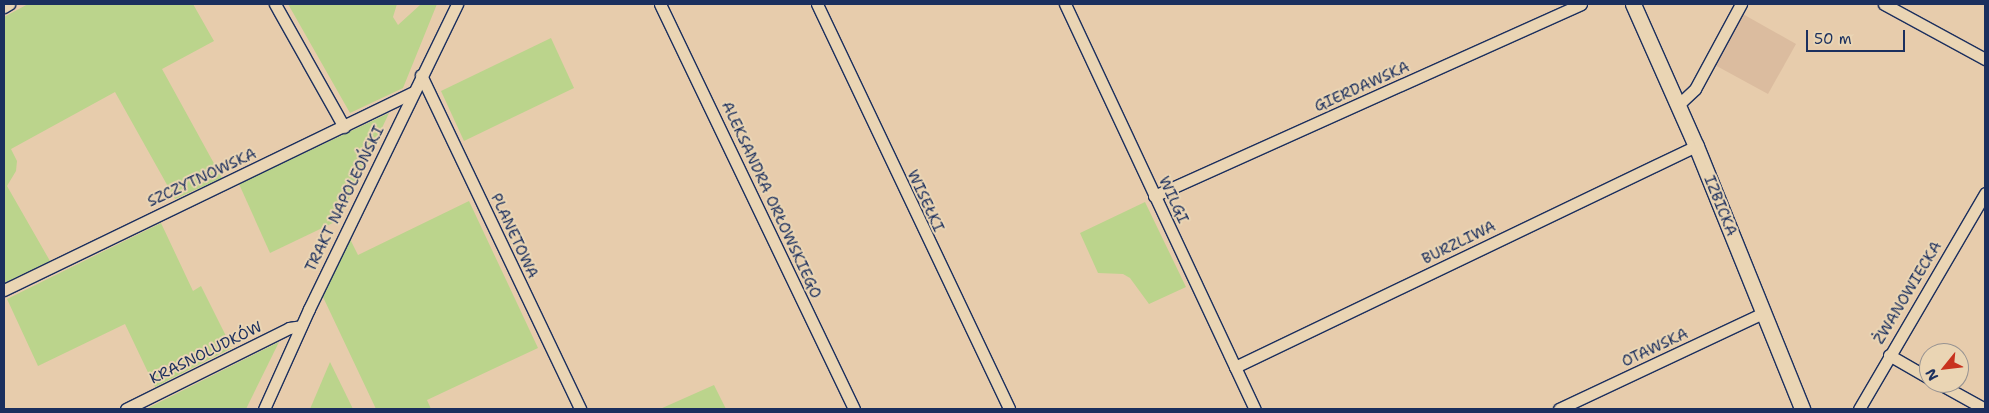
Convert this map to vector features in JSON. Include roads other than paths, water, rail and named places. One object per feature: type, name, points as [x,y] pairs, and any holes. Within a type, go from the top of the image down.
[{"type":"street","points":[[4,7],[9,4]]},
{"type":"street","points":[[275,4],[344,127]]},
{"type":"street","name":"TRAKT NAPOLEOŃSKI","points":[[264,409],[301,326],[457,4]]},
{"type":"street","name":"ALEKSANDRA ORŁOWSKIEGO","points":[[660,4],[854,409]]},
{"type":"street","name":"WISEŁKI","points":[[817,4],[1009,409]]},
{"type":"street","name":"WILGI","points":[[1066,4],[1255,409]]},
{"type":"street","name":"GIERDAWSKA","points":[[1154,196],[1581,4]]},
{"type":"street","name":"IZBICKA","points":[[1633,4],[1696,146],[1802,409]]},
{"type":"street","points":[[1678,105],[1694,88],[1741,4]]},
{"type":"street","points":[[1884,4],[1985,59]]},
{"type":"street","name":"PLANETOWA","points":[[421,75],[580,409]]},
{"type":"street","name":"SZCZYTNOWSKA","points":[[4,290],[413,92]]},
{"type":"street","name":"BURZLIWA","points":[[1235,367],[1696,146]]},
{"type":"street","name":"ŻWANOWIECKA","points":[[1859,409],[1985,193]]},
{"type":"street","name":"OTAWSKA","points":[[1559,409],[1763,313]]},
{"type":"street","name":"KRASNOLUDKÓW","points":[[126,409],[290,328],[301,326]]},
{"type":"street","points":[[1889,355],[1919,372]]},
{"type":"street","points":[[1956,393],[1985,409]]}]
